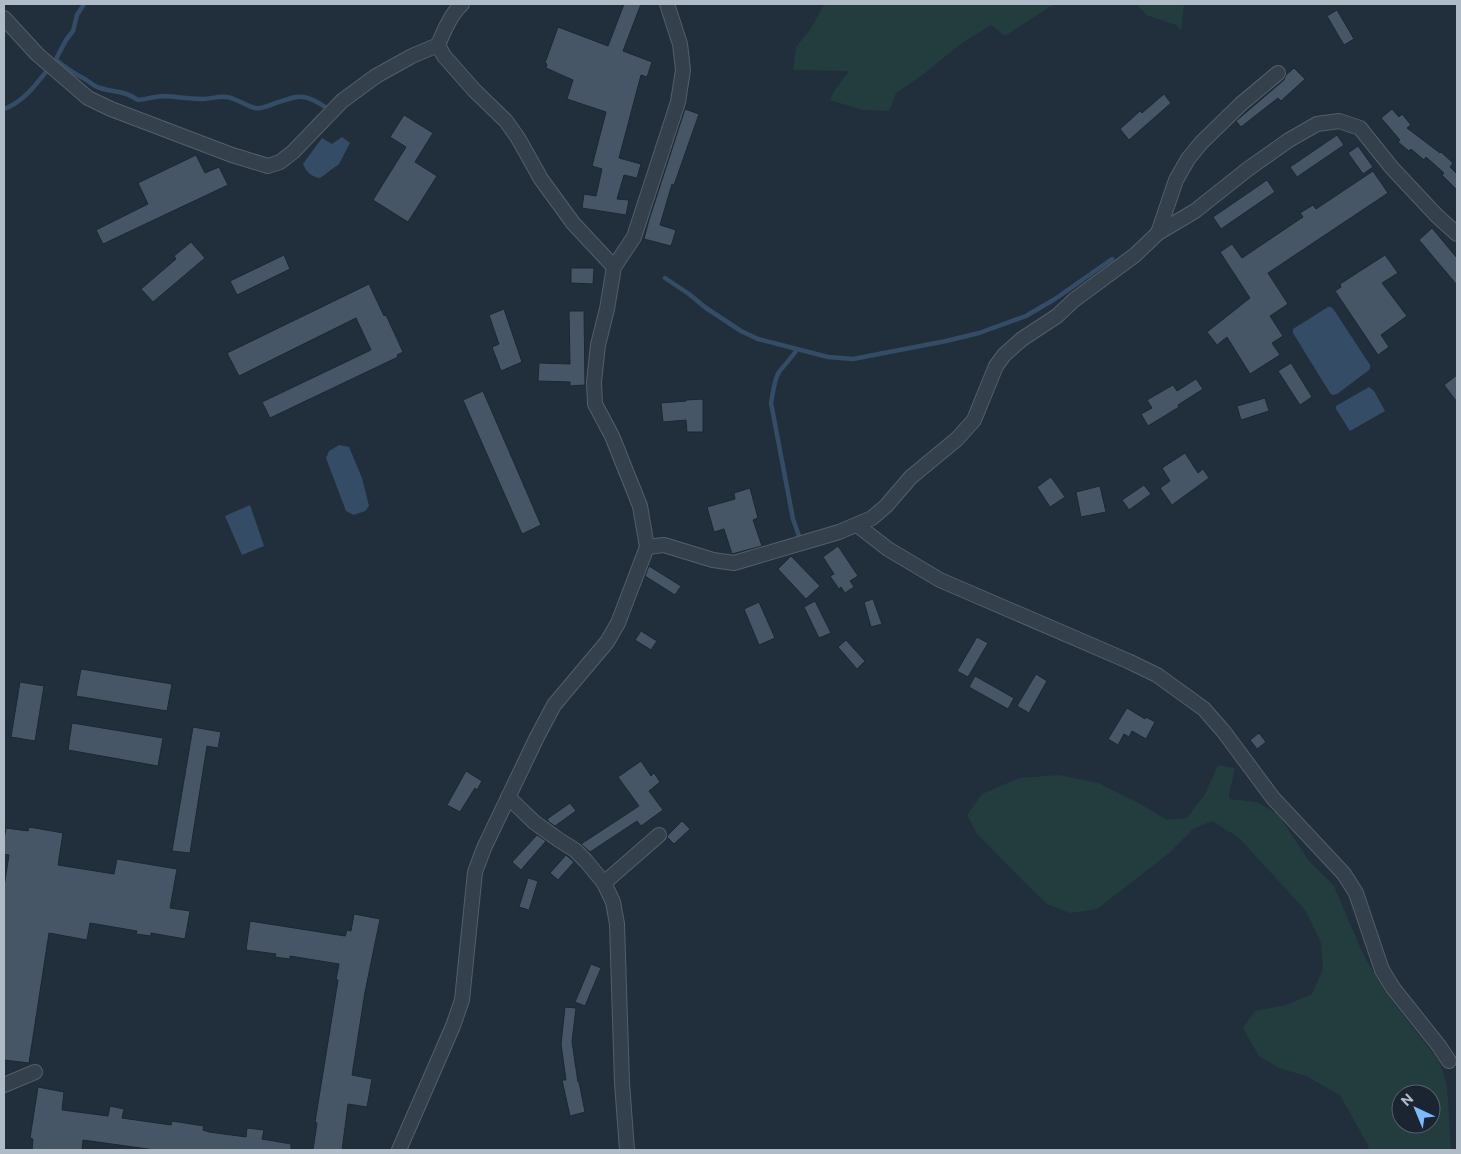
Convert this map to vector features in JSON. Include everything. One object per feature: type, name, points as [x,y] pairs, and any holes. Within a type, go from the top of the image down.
[{"type":"street","points":[[4,18],[44,60],[88,98],[111,110],[232,155],[268,166],[280,162],[293,152],[342,101],[376,76],[412,56],[438,45],[446,27],[458,7],[462,4]]},
{"type":"street","points":[[399,1150],[459,1011],[462,1000],[475,872],[484,848],[554,705],[607,642],[618,623],[647,547],[640,506],[612,436],[595,404],[594,382],[598,345],[607,309],[614,267],[634,237],[678,102],[684,70],[680,44],[667,4]]},
{"type":"street","points":[[438,45],[444,56],[474,90],[506,121],[541,179],[568,216],[614,267]]},
{"type":"street","points":[[1158,233],[1176,180],[1188,159],[1201,143],[1241,104],[1278,73]]},
{"type":"street","points":[[647,547],[664,545],[713,560],[734,563],[830,535],[872,518],[886,506],[911,477],[957,439],[974,420],[996,366],[1004,355],[1135,255],[1158,233],[1195,211],[1248,169],[1289,140],[1316,124],[1340,121],[1360,128],[1392,168],[1437,216],[1457,234]]},
{"type":"street","points":[[857,525],[888,549],[940,580],[1157,675],[1204,708],[1273,798],[1344,874],[1356,892],[1382,970],[1393,988],[1449,1061]]},
{"type":"street","points":[[508,797],[534,822],[575,850],[604,883],[613,902],[618,924],[622,1083],[628,1150]]},
{"type":"street","points":[[604,883],[659,835]]},
{"type":"street","points":[[4,1085],[35,1072]]},
{"type":"green space","points":[[824,4],[1059,4],[1051,6],[1005,36],[991,25],[962,43],[921,76],[896,93],[889,111],[863,110],[830,100],[834,91],[849,71],[793,70],[796,47],[812,27]]},
{"type":"green space","points":[[1137,4],[1184,4],[1181,30],[1176,25],[1146,15]]},
{"type":"green space","points":[[1218,765],[1235,768],[1229,799],[1256,802],[1278,814],[1309,861],[1334,886],[1363,954],[1386,993],[1439,1061],[1447,1085],[1451,1150],[1369,1150],[1340,1095],[1306,1076],[1279,1068],[1259,1056],[1243,1028],[1255,1011],[1286,1005],[1312,994],[1323,969],[1321,943],[1306,911],[1238,837],[1212,821],[1193,829],[1168,854],[1097,909],[1070,913],[1047,904],[1027,885],[977,834],[967,815],[982,794],[1019,778],[1059,775],[1098,783],[1135,801],[1167,820],[1187,818],[1205,794]]},
{"type":"water","points":[[342,137],[350,143],[339,164],[320,178],[310,174],[303,164],[322,138],[332,144]]},
{"type":"water","points":[[1328,307],[1334,310],[1370,365],[1369,370],[1333,395],[1293,333],[1293,329]]},
{"type":"water","points":[[1369,387],[1374,391],[1385,411],[1350,431],[1336,406]]},
{"type":"water","points":[[339,445],[349,447],[362,478],[369,506],[365,511],[354,515],[346,511],[326,458],[329,451]]},
{"type":"water","points":[[250,505],[264,546],[242,555],[225,516]]},
{"type":"building","points":[[624,4],[641,4],[623,51],[652,62],[647,77],[641,75],[619,158],[641,164],[637,178],[624,175],[617,199],[629,200],[626,215],[582,208],[584,194],[596,196],[602,169],[592,166],[606,112],[567,99],[573,80],[546,68],[547,64],[545,63],[558,27],[608,46]]},
{"type":"building","points":[[1337,10],[1354,39],[1344,45],[1327,16]]},
{"type":"building","points":[[1294,68],[1305,79],[1281,101],[1278,98],[1241,127],[1236,121],[1284,80],[1286,75]]},
{"type":"building","points":[[1164,94],[1171,103],[1129,140],[1120,129],[1140,111],[1142,113]]},
{"type":"building","points":[[685,109],[699,114],[674,185],[672,184],[660,225],[676,230],[671,246],[644,239]]},
{"type":"building","points":[[1392,109],[1399,117],[1402,114],[1411,125],[1407,128],[1453,163],[1450,167],[1457,174],[1457,190],[1442,175],[1444,173],[1426,157],[1424,160],[1411,149],[1409,151],[1398,142],[1400,140],[1381,118]]},
{"type":"building","points":[[404,115],[433,133],[415,162],[437,176],[408,222],[373,200],[406,147],[390,137]]},
{"type":"building","points":[[1337,135],[1344,145],[1297,177],[1290,167]]},
{"type":"building","points":[[1358,146],[1373,167],[1363,174],[1348,153]]},
{"type":"building","points":[[196,155],[205,173],[219,167],[228,185],[103,244],[96,230],[148,204],[138,183]]},
{"type":"building","points":[[1373,171],[1388,193],[1268,273],[1288,304],[1270,316],[1283,336],[1272,343],[1280,355],[1250,374],[1227,337],[1217,345],[1207,332],[1250,298],[1220,252],[1232,244],[1242,258],[1303,217],[1300,213],[1313,205],[1316,209]]},
{"type":"building","points":[[1267,180],[1275,192],[1221,229],[1213,217]]},
{"type":"building","points":[[1432,228],[1457,258],[1457,285],[1419,240]]},
{"type":"building","points":[[191,242],[205,258],[153,302],[141,289],[176,259],[174,256]]},
{"type":"building","points":[[284,255],[290,269],[237,295],[230,281]]},
{"type":"building","points":[[1385,255],[1398,273],[1382,283],[1407,316],[1381,335],[1389,347],[1378,355],[1335,291],[1341,287],[1340,284]]},
{"type":"building","points":[[571,268],[594,268],[593,284],[571,283]]},
{"type":"building","points":[[369,284],[403,352],[397,355],[398,357],[270,418],[262,402],[371,350],[356,318],[239,376],[227,353]]},
{"type":"building","points":[[504,309],[522,362],[501,371],[492,347],[499,344],[489,315]]},
{"type":"building","points":[[569,311],[584,311],[585,385],[570,386],[570,382],[538,381],[539,363],[570,364]]},
{"type":"building","points":[[1291,363],[1312,397],[1300,405],[1278,371]]},
{"type":"building","points":[[1457,375],[1457,402],[1444,385]]},
{"type":"building","points":[[1196,379],[1203,389],[1178,405],[1179,407],[1148,426],[1141,414],[1152,408],[1147,400],[1173,385],[1177,391]]},
{"type":"building","points":[[483,391],[541,525],[522,534],[463,400]]},
{"type":"building","points":[[1265,398],[1269,411],[1241,420],[1237,406]]},
{"type":"building","points":[[703,399],[703,432],[687,432],[686,420],[663,422],[661,403]]},
{"type":"building","points":[[1185,453],[1198,473],[1203,469],[1209,478],[1172,505],[1160,488],[1170,481],[1162,468]]},
{"type":"building","points":[[1051,477],[1065,497],[1050,507],[1037,487]]},
{"type":"building","points":[[1144,485],[1151,494],[1129,510],[1122,500]]},
{"type":"building","points":[[1100,486],[1106,512],[1081,517],[1076,492]]},
{"type":"building","points":[[750,488],[758,518],[753,520],[762,546],[732,554],[724,529],[714,532],[707,507],[735,499],[734,493]]},
{"type":"building","points":[[838,546],[858,576],[850,581],[854,587],[845,593],[841,587],[839,589],[830,576],[834,574],[823,557]]},
{"type":"building","points":[[791,556],[820,586],[806,599],[778,569]]},
{"type":"building","points":[[649,566],[681,586],[675,595],[645,576]]},
{"type":"building","points":[[873,599],[882,624],[871,627],[864,602]]},
{"type":"building","points":[[815,601],[831,633],[819,638],[804,607]]},
{"type":"building","points":[[759,602],[775,638],[759,645],[744,609]]},
{"type":"building","points":[[641,631],[657,641],[651,650],[635,640]]},
{"type":"building","points":[[977,637],[988,643],[968,677],[957,671]]},
{"type":"building","points":[[846,640],[865,661],[857,669],[838,647]]},
{"type":"building","points":[[81,669],[172,684],[167,711],[76,696]]},
{"type":"building","points":[[1036,674],[1047,681],[1029,713],[1017,706]]},
{"type":"building","points":[[975,676],[1014,698],[1008,709],[969,687]]},
{"type":"building","points":[[20,682],[44,686],[35,741],[11,737]]},
{"type":"building","points":[[1127,708],[1145,719],[1146,717],[1155,722],[1146,739],[1132,731],[1129,737],[1124,734],[1118,745],[1108,739]]},
{"type":"building","points":[[72,723],[163,738],[158,766],[68,750]]},
{"type":"building","points":[[193,727],[221,732],[218,748],[207,746],[190,853],[172,851]]},
{"type":"building","points":[[1259,733],[1266,742],[1257,749],[1250,740]]},
{"type":"building","points":[[641,761],[651,776],[654,773],[660,782],[649,791],[663,810],[641,826],[637,821],[590,852],[581,844],[639,806],[618,777]]},
{"type":"building","points":[[466,771],[482,781],[477,790],[475,788],[460,812],[447,805]]},
{"type":"building","points":[[570,803],[576,811],[555,826],[549,822],[547,819]]},
{"type":"building","points":[[682,821],[690,829],[674,844],[667,837]]},
{"type":"building","points":[[29,827],[63,833],[58,865],[114,874],[117,859],[177,869],[170,908],[190,911],[185,939],[151,933],[151,936],[136,934],[137,931],[90,923],[87,940],[49,933],[29,1063],[4,1060],[4,887],[9,855],[4,854],[4,840],[6,828],[28,831]]},
{"type":"building","points":[[537,835],[546,841],[521,870],[512,862]]},
{"type":"building","points":[[566,855],[574,862],[558,880],[550,873]]},
{"type":"building","points":[[528,878],[538,881],[529,910],[519,907]]},
{"type":"building","points":[[354,914],[380,919],[365,992],[352,1075],[372,1079],[367,1107],[348,1104],[342,1150],[313,1150],[317,1123],[315,1122],[339,964],[290,956],[290,959],[275,957],[276,954],[246,950],[250,921],[345,936],[347,930],[351,931]]},
{"type":"building","points":[[591,964],[601,968],[585,1006],[575,1002]]},
{"type":"building","points":[[565,1007],[576,1008],[572,1042],[585,1112],[570,1116],[562,1080],[566,1080],[561,1044]]},
{"type":"building","points":[[38,1087],[64,1092],[62,1110],[108,1116],[110,1106],[124,1109],[122,1118],[171,1125],[172,1121],[204,1126],[203,1130],[209,1132],[246,1137],[247,1128],[264,1130],[262,1139],[291,1144],[291,1150],[155,1150],[83,1140],[82,1150],[32,1150],[33,1139],[30,1138]]},
{"type":"waterway","points":[[55,61],[73,31],[77,15],[84,4]]},
{"type":"waterway","points":[[56,60],[95,86],[105,90],[124,93],[138,100],[158,96],[203,99],[226,97],[257,108],[295,97],[306,97],[327,108]]},
{"type":"waterway","points":[[4,109],[24,97],[50,67]]},
{"type":"waterway","points":[[665,278],[741,331],[758,339],[828,357],[853,359],[979,333],[1026,316],[1055,299],[1112,259]]},
{"type":"waterway","points":[[797,349],[777,375],[771,403],[793,519],[799,536]]}]
